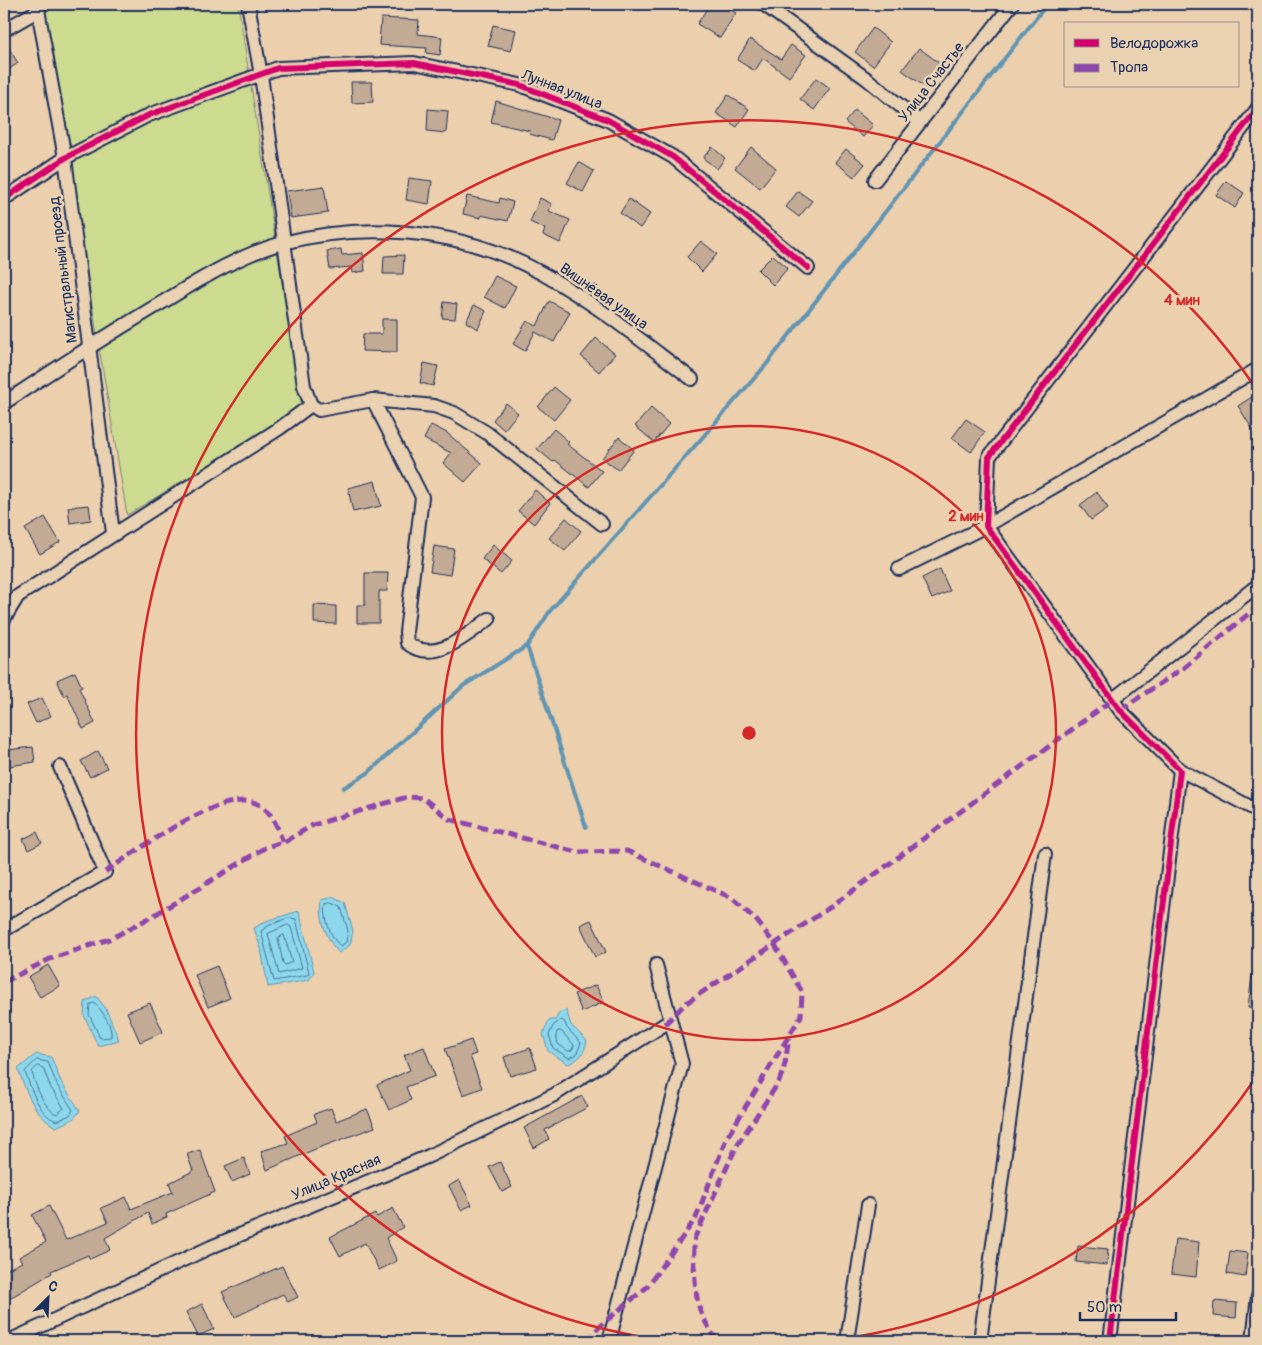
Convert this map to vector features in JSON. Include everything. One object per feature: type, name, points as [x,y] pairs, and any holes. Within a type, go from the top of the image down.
[{"type":"street","points":[[248,4],[261,75],[304,386],[311,405],[319,410],[372,400],[434,406],[467,419],[602,524]]},
{"type":"street","points":[[762,4],[867,79],[920,122]]},
{"type":"street","name":"Улица Счастье","points":[[875,180],[1012,4]]},
{"type":"street","points":[[4,30],[38,7]]},
{"type":"street","name":"Магистральный проезд","points":[[38,7],[65,158],[113,533]]},
{"type":"street","name":"Лунная улица","points":[[4,200],[65,158],[149,116],[278,68],[414,64],[520,85],[608,120],[673,157],[808,268]]},
{"type":"street","points":[[1255,806],[1180,770],[1120,710],[986,526],[989,457],[1258,108]]},
{"type":"street","name":"Вишнёвая улица","points":[[4,403],[88,346],[209,274],[250,255],[283,243],[348,232],[387,231],[438,237],[486,248],[525,264],[570,288],[692,380]]},
{"type":"street","points":[[899,569],[986,526],[1258,368]]},
{"type":"street","points":[[372,400],[422,497],[406,632],[407,643],[423,651],[438,651],[454,643],[488,619]]},
{"type":"street","points":[[4,618],[18,596],[113,533],[280,428],[311,405]]},
{"type":"street","points":[[1112,700],[1258,585]]},
{"type":"street","points":[[4,930],[105,872],[60,767]]},
{"type":"street","points":[[1110,1341],[1180,770]]},
{"type":"street","points":[[980,1341],[1045,854]]},
{"type":"street","points":[[609,1341],[682,1064],[656,966]]},
{"type":"street","name":"Улица Красная","points":[[9,1341],[211,1247],[429,1156],[546,1100],[664,1024]]},
{"type":"street","points":[[847,1341],[868,1204]]},
{"type":"street","points":[[1253,1341],[1258,1296]]},
{"type":"green space","points":[[42,4],[238,4],[302,408],[127,515]]},
{"type":"water","points":[[333,897],[345,903],[353,931],[350,945],[339,953],[330,941],[324,928],[321,907],[322,900]]},
{"type":"water","points":[[299,911],[314,972],[309,980],[268,987],[261,949],[254,928],[266,921]]},
{"type":"water","points":[[96,996],[106,1009],[119,1040],[98,1046],[84,1015],[85,1002]]},
{"type":"water","points":[[566,1010],[571,1025],[587,1041],[581,1056],[568,1064],[548,1051],[543,1034],[549,1020],[555,1020],[560,1012]]},
{"type":"water","points":[[36,1054],[51,1057],[61,1082],[80,1111],[73,1119],[56,1127],[36,1110],[18,1069]]},
{"type":"building","points":[[710,4],[722,4],[736,13],[720,38],[697,24]]},
{"type":"building","points":[[381,18],[419,20],[418,34],[442,37],[440,55],[426,53],[427,48],[379,45]]},
{"type":"building","points":[[493,25],[516,30],[511,51],[488,46]]},
{"type":"building","points":[[873,28],[891,42],[873,66],[855,52]]},
{"type":"building","points":[[750,39],[781,59],[791,45],[806,55],[789,77],[763,58],[755,71],[737,60]]},
{"type":"building","points":[[4,41],[18,63],[4,73]]},
{"type":"building","points":[[919,48],[942,65],[925,87],[902,70]]},
{"type":"building","points":[[816,78],[830,88],[814,110],[800,99]]},
{"type":"building","points":[[351,82],[372,82],[373,102],[352,103]]},
{"type":"building","points":[[728,95],[749,109],[737,127],[716,113]]},
{"type":"building","points":[[496,101],[558,120],[552,140],[529,134],[530,131],[491,122]]},
{"type":"building","points":[[428,109],[448,111],[446,133],[427,131]]},
{"type":"building","points":[[855,110],[873,125],[863,137],[845,122]]},
{"type":"building","points":[[712,147],[725,158],[717,169],[703,158]]},
{"type":"building","points":[[751,147],[776,168],[760,188],[735,168]]},
{"type":"building","points":[[846,149],[865,164],[854,177],[835,162]]},
{"type":"building","points":[[579,162],[594,171],[583,192],[567,183]]},
{"type":"building","points":[[409,178],[432,181],[429,204],[406,200]]},
{"type":"building","points":[[1226,181],[1244,193],[1235,208],[1216,195]]},
{"type":"building","points":[[324,186],[328,213],[291,218],[287,191]]},
{"type":"building","points":[[798,191],[812,201],[799,217],[786,207]]},
{"type":"building","points":[[467,196],[499,203],[500,198],[513,202],[508,221],[481,215],[481,218],[463,214]]},
{"type":"building","points":[[540,198],[552,204],[549,211],[570,220],[560,243],[543,235],[545,229],[530,222]]},
{"type":"building","points":[[629,199],[650,214],[640,228],[620,213]]},
{"type":"building","points":[[701,241],[717,254],[702,272],[687,257]]},
{"type":"building","points":[[341,249],[342,255],[363,253],[365,271],[352,273],[351,267],[330,269],[327,251]]},
{"type":"building","points":[[404,255],[403,274],[383,274],[384,256]]},
{"type":"building","points":[[773,255],[788,268],[773,285],[758,270]]},
{"type":"building","points":[[495,276],[516,286],[505,308],[484,297]]},
{"type":"building","points":[[549,301],[570,312],[554,342],[535,332],[525,351],[513,344],[527,321],[537,326]]},
{"type":"building","points":[[444,302],[457,304],[455,319],[442,318]]},
{"type":"building","points":[[474,305],[486,311],[478,329],[466,322]]},
{"type":"building","points":[[382,319],[397,319],[397,352],[362,351],[363,334],[382,334]]},
{"type":"building","points":[[596,338],[615,354],[599,372],[581,356]]},
{"type":"building","points":[[424,363],[438,366],[433,386],[420,383]]},
{"type":"building","points":[[554,387],[570,400],[554,420],[538,407]]},
{"type":"building","points":[[1258,393],[1258,438],[1238,406]]},
{"type":"building","points":[[506,403],[518,413],[504,430],[493,420]]},
{"type":"building","points":[[651,408],[669,424],[654,442],[635,426]]},
{"type":"building","points":[[966,419],[985,432],[971,452],[952,438]]},
{"type":"building","points":[[431,425],[447,433],[482,463],[465,482],[443,463],[451,453],[424,439]]},
{"type":"building","points":[[554,429],[569,442],[567,444],[602,471],[589,487],[555,460],[553,462],[537,449]]},
{"type":"building","points":[[619,437],[634,450],[618,470],[602,458]]},
{"type":"building","points":[[375,481],[381,506],[353,512],[348,488]]},
{"type":"building","points":[[535,490],[550,503],[534,524],[518,511]]},
{"type":"building","points":[[1097,492],[1108,508],[1091,520],[1080,505]]},
{"type":"building","points":[[89,505],[91,520],[70,523],[68,507]]},
{"type":"building","points":[[45,517],[60,542],[40,554],[25,529]]},
{"type":"building","points":[[566,518],[581,531],[565,551],[549,538]]},
{"type":"building","points":[[493,545],[512,561],[501,574],[482,559]]},
{"type":"building","points":[[434,546],[454,549],[450,575],[430,572]]},
{"type":"building","points":[[940,569],[950,591],[932,599],[922,578]]},
{"type":"building","points":[[365,573],[388,573],[387,591],[379,591],[379,623],[357,623],[357,605],[365,605]]},
{"type":"building","points":[[314,605],[336,606],[336,624],[314,623]]},
{"type":"building","points":[[75,672],[82,687],[79,688],[95,723],[83,729],[67,694],[64,696],[57,680]]},
{"type":"building","points":[[42,698],[51,716],[36,723],[27,704]]},
{"type":"building","points":[[33,747],[35,762],[9,766],[7,750]]},
{"type":"building","points":[[98,751],[107,768],[90,777],[81,761]]},
{"type":"building","points":[[37,832],[42,843],[28,850],[23,839]]},
{"type":"building","points":[[591,920],[606,952],[595,957],[580,925]]},
{"type":"building","points":[[48,965],[60,986],[40,997],[28,977]]},
{"type":"building","points":[[217,966],[230,998],[208,1007],[195,975]]},
{"type":"building","points":[[1252,976],[1258,977],[1258,1009],[1248,1007]]},
{"type":"building","points":[[596,985],[604,1002],[582,1012],[574,994]]},
{"type":"building","points":[[150,1003],[163,1032],[140,1042],[127,1012]]},
{"type":"building","points":[[471,1040],[476,1054],[470,1056],[482,1088],[463,1095],[445,1049]]},
{"type":"building","points":[[424,1047],[435,1076],[406,1087],[411,1100],[389,1110],[377,1085],[410,1070],[404,1055]]},
{"type":"building","points":[[530,1048],[537,1068],[510,1076],[504,1057]]},
{"type":"building","points":[[582,1096],[588,1107],[545,1130],[549,1139],[534,1148],[524,1128]]},
{"type":"building","points":[[331,1108],[336,1121],[367,1109],[375,1127],[313,1150],[267,1170],[261,1151],[288,1143],[285,1136],[317,1122],[314,1114]]},
{"type":"building","points":[[200,1150],[215,1192],[166,1214],[167,1217],[152,1224],[148,1213],[105,1238],[110,1250],[90,1259],[88,1255],[51,1271],[52,1273],[10,1298],[4,1284],[4,1271],[22,1262],[19,1257],[46,1242],[32,1215],[49,1206],[66,1240],[108,1222],[101,1208],[126,1197],[131,1209],[173,1192],[169,1183],[193,1171],[187,1154]]},
{"type":"building","points":[[244,1158],[250,1174],[232,1182],[225,1166]]},
{"type":"building","points":[[500,1162],[512,1187],[502,1192],[489,1167]]},
{"type":"building","points":[[459,1180],[472,1205],[461,1210],[449,1186]]},
{"type":"building","points":[[393,1208],[403,1227],[386,1238],[397,1261],[379,1270],[365,1243],[340,1256],[330,1237],[375,1214],[377,1217]]},
{"type":"building","points":[[1175,1239],[1199,1242],[1196,1277],[1171,1274]]},
{"type":"building","points":[[1078,1246],[1108,1249],[1107,1265],[1076,1262]]},
{"type":"building","points":[[1230,1251],[1248,1253],[1245,1277],[1227,1274]]},
{"type":"building","points":[[282,1266],[298,1297],[288,1302],[283,1294],[235,1317],[222,1292]]},
{"type":"building","points":[[1214,1301],[1237,1303],[1236,1318],[1213,1316]]},
{"type":"building","points":[[202,1304],[214,1329],[198,1336],[186,1312]]},
{"type":"waterway","points":[[586,827],[527,646],[550,611],[766,365],[1047,4]]},
{"type":"waterway","points":[[343,788],[368,773],[463,686],[527,646]]},
{"type":"marked path","points":[[1120,710],[1182,669],[1258,606]]},
{"type":"marked path","points":[[665,1024],[686,1003],[832,906],[1112,700]]},
{"type":"marked path","points":[[4,982],[50,959],[112,938],[153,916],[266,847],[286,841],[313,825],[407,797],[423,798],[449,819],[577,852],[627,851],[732,898],[757,921],[775,945],[802,992],[801,1016],[726,1139],[696,1218],[647,1287],[601,1325],[587,1341]]},
{"type":"marked path","points":[[105,872],[159,836],[205,811],[227,803],[246,801],[262,806],[272,817],[283,842]]},
{"type":"marked path","points":[[717,1341],[698,1304],[694,1263],[695,1237],[737,1145],[779,1082],[785,1064],[789,1038]]},
{"type":"cycle path","points":[[4,199],[65,158],[149,115],[278,68],[414,63],[520,85],[608,120],[673,157],[808,268]]},
{"type":"cycle path","points":[[1110,1341],[1180,770],[1120,710],[986,526],[989,457],[1258,108]]}]
